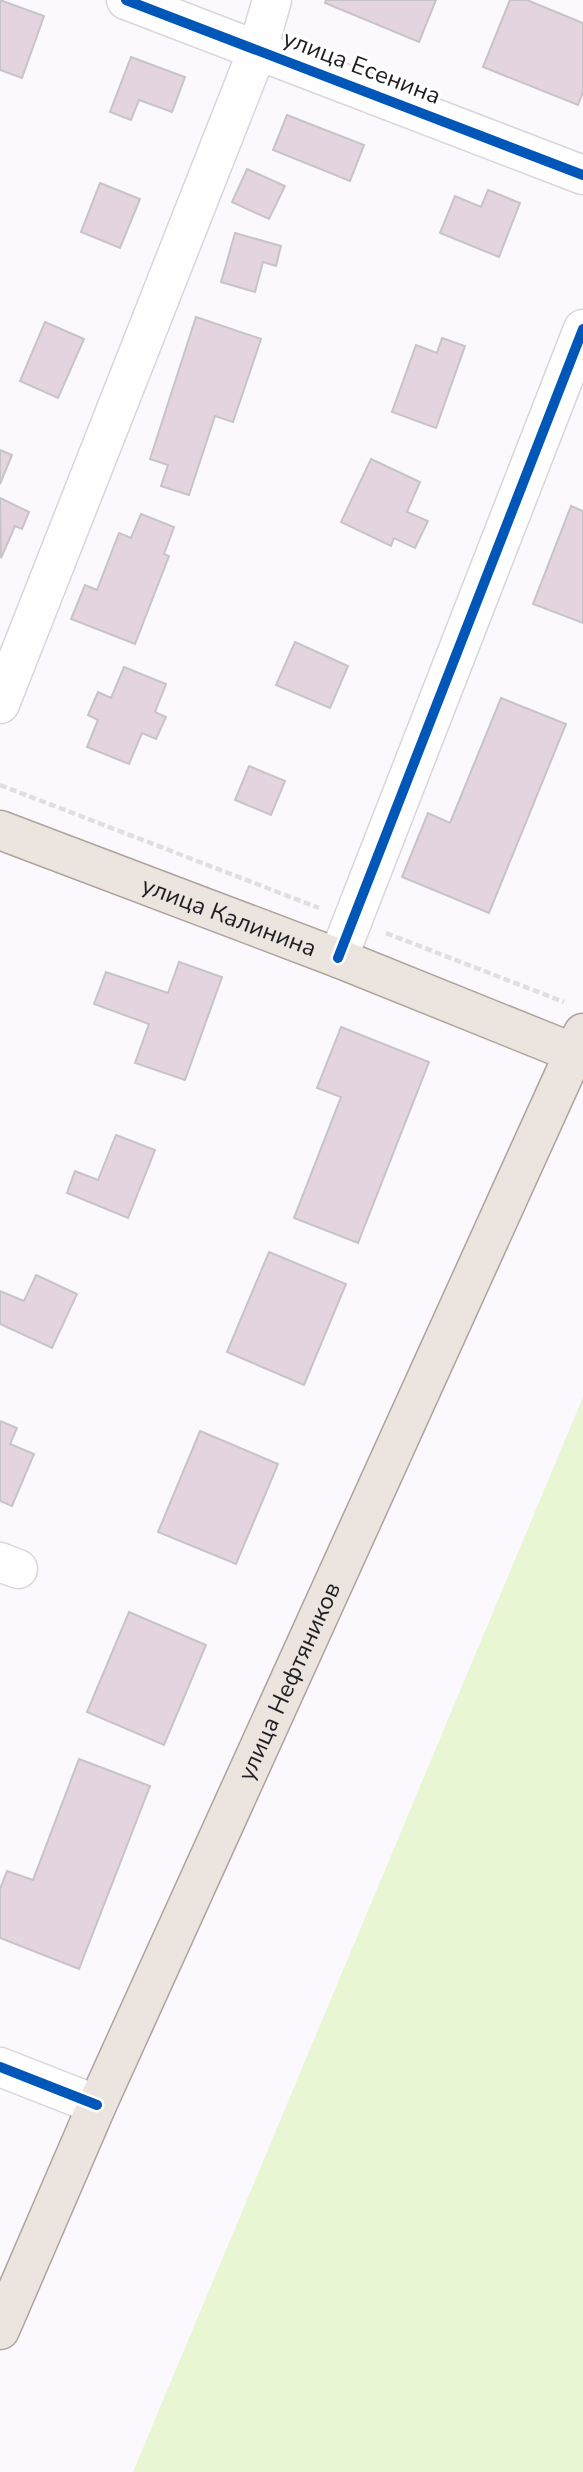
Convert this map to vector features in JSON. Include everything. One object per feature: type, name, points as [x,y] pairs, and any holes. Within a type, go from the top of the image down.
[{"type":"main road","name":"улица Калинина","points":[[0,830],[338,958],[578,1037]]},
{"type":"main road","name":"улица Нефтяников","points":[[0,2330],[97,2105],[578,1037]]},
{"type":"street","name":"улица Есенина","points":[[126,0],[579,162]]},
{"type":"street","points":[[0,704],[258,48],[272,0]]},
{"type":"street","points":[[338,958],[583,329]]},
{"type":"street","points":[[0,2067],[97,2105]]},
{"type":"path","points":[[0,785],[353,920],[578,1037]]},
{"type":"green space","points":[[583,1397],[583,2472],[133,2472]]},
{"type":"building","points":[[0,0],[44,16],[22,78],[0,70]]},
{"type":"building","points":[[326,0],[436,0],[419,42],[325,3]]},
{"type":"building","points":[[510,0],[527,0],[583,23],[583,92],[578,105],[483,67]]},
{"type":"building","points":[[131,57],[185,77],[172,112],[139,100],[131,120],[110,112]]},
{"type":"building","points":[[287,115],[364,145],[350,181],[273,150]]},
{"type":"building","points":[[247,169],[285,186],[269,219],[232,202]]},
{"type":"building","points":[[100,183],[140,199],[120,248],[81,232]]},
{"type":"building","points":[[488,190],[520,203],[499,257],[440,233],[455,196],[481,207]]},
{"type":"building","points":[[235,233],[281,246],[276,266],[263,262],[255,292],[221,282]]},
{"type":"building","points":[[196,317],[261,339],[233,422],[215,416],[189,495],[161,486],[168,465],[150,459]]},
{"type":"building","points":[[45,322],[84,339],[58,398],[20,381]]},
{"type":"building","points":[[442,338],[465,346],[436,428],[392,412],[416,345],[437,353]]},
{"type":"building","points":[[0,450],[12,455],[0,484]]},
{"type":"building","points":[[371,459],[420,482],[407,512],[428,521],[415,548],[394,538],[391,546],[341,522]]},
{"type":"building","points":[[0,498],[29,512],[22,529],[15,526],[1,558]]},
{"type":"building","points":[[571,506],[583,511],[583,623],[533,604]]},
{"type":"building","points":[[141,514],[174,527],[164,554],[169,556],[135,644],[71,619],[85,585],[97,590],[119,533],[131,538]]},
{"type":"building","points":[[295,642],[348,666],[330,708],[276,685]]},
{"type":"building","points":[[124,667],[166,684],[155,712],[166,717],[156,739],[142,733],[129,764],[87,747],[98,720],[88,715],[98,692],[111,698]]},
{"type":"building","points":[[501,698],[566,724],[489,913],[402,877],[428,813],[450,823]]},
{"type":"building","points":[[249,766],[285,781],[271,815],[235,800]]},
{"type":"building","points":[[179,962],[222,977],[185,1080],[135,1063],[149,1024],[94,1004],[106,972],[168,993]]},
{"type":"building","points":[[341,1027],[429,1062],[358,1243],[294,1218],[341,1097],[317,1088]]},
{"type":"building","points":[[116,1135],[155,1150],[128,1218],[67,1193],[75,1171],[98,1180]]},
{"type":"building","points":[[269,1252],[346,1284],[304,1385],[227,1352]]},
{"type":"building","points":[[36,1275],[77,1294],[52,1348],[0,1324],[0,1291],[24,1301]]},
{"type":"building","points":[[0,1421],[17,1428],[10,1444],[34,1454],[12,1506],[0,1501]]},
{"type":"building","points":[[200,1431],[278,1464],[236,1564],[158,1532]]},
{"type":"building","points":[[129,1612],[206,1645],[164,1745],[87,1712]]},
{"type":"building","points":[[79,1759],[150,1786],[79,1969],[0,1938],[0,1889],[7,1871],[33,1880]]},
{"type":"cycle path","points":[[126,0],[583,175]]},
{"type":"cycle path","points":[[338,958],[583,329]]},
{"type":"cycle path","points":[[0,2067],[97,2105]]}]
